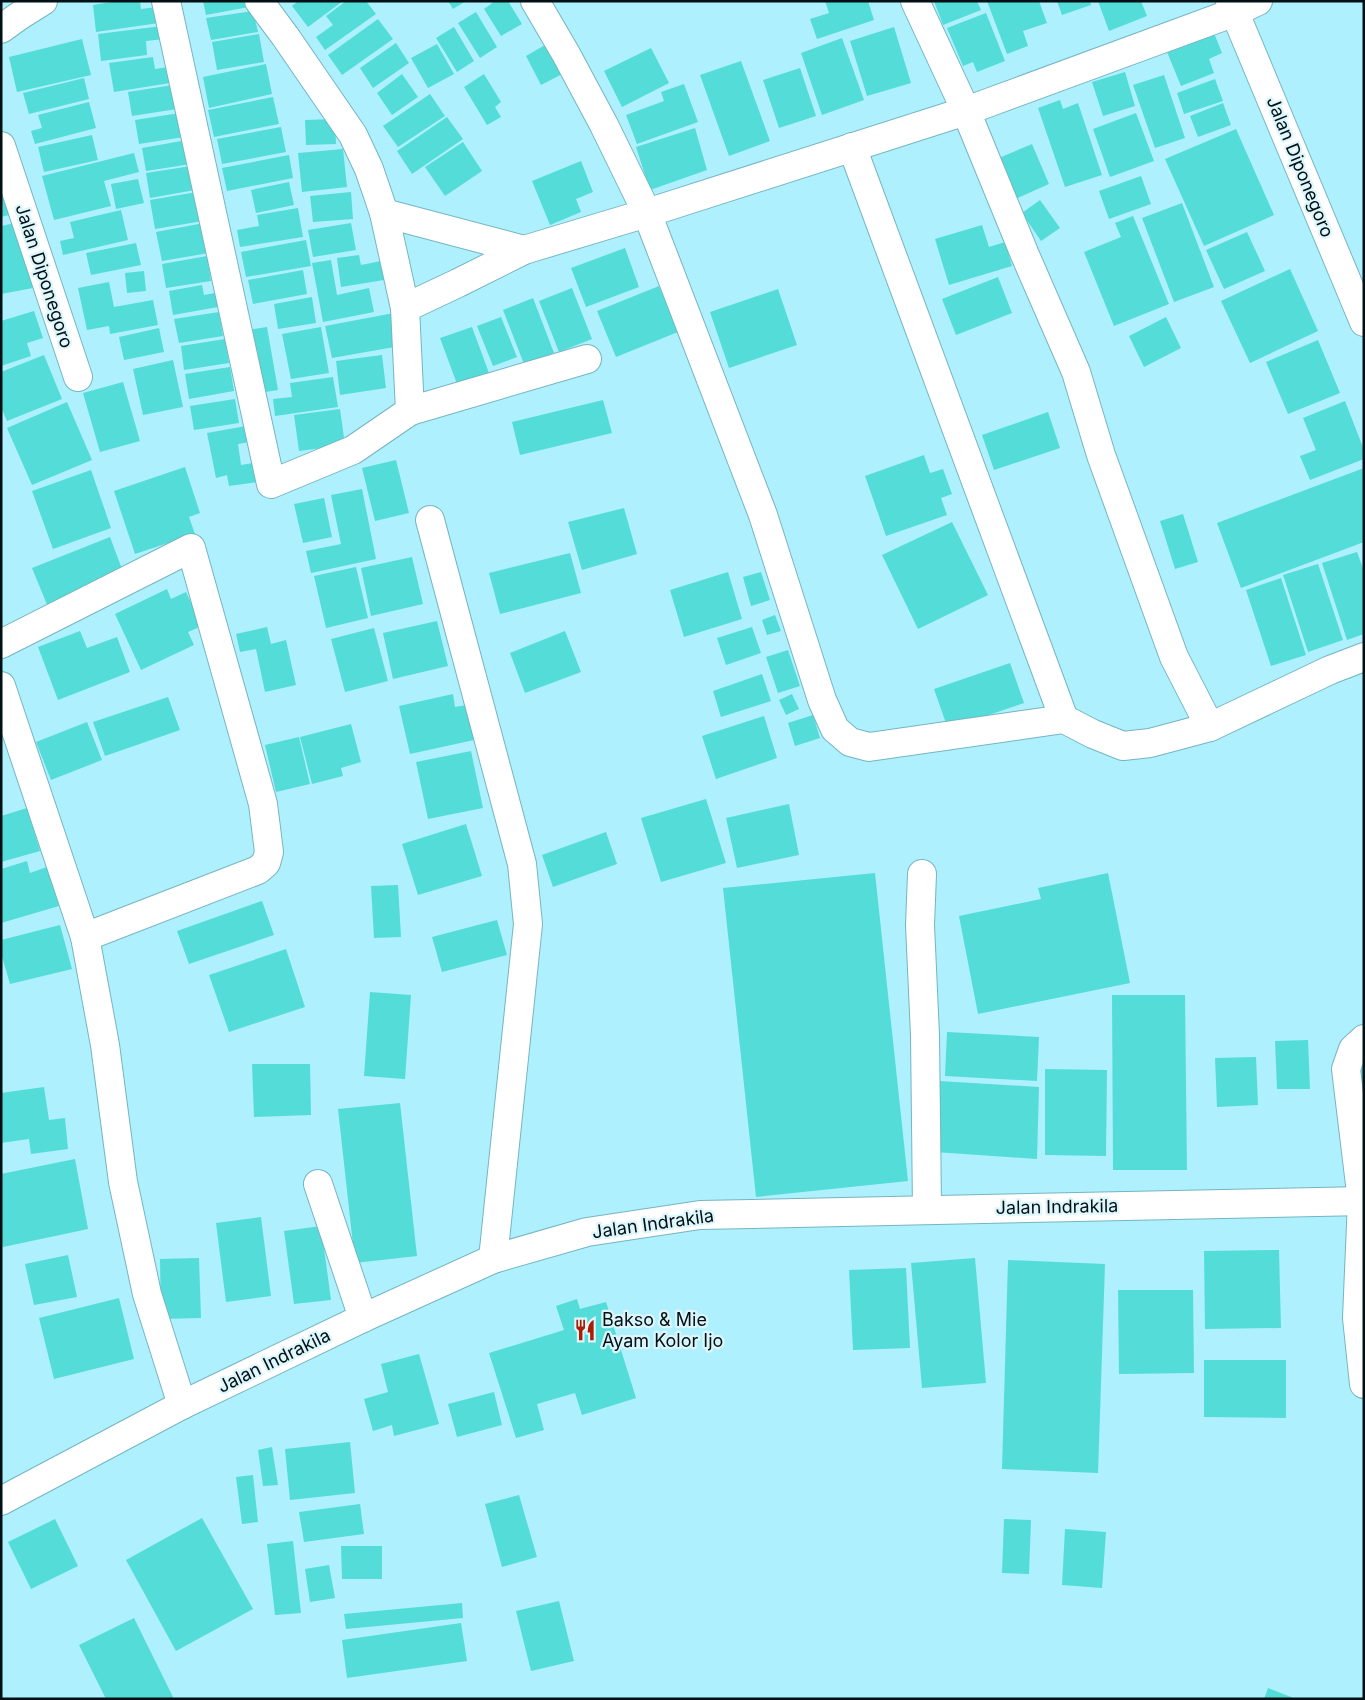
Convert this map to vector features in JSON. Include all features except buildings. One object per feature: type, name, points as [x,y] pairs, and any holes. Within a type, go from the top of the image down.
[{"type":"street","points":[[1,29],[43,1]]},
{"type":"street","points":[[166,1],[271,484],[353,450],[410,412],[587,359]]},
{"type":"street","points":[[259,1],[353,136],[369,169],[384,213],[405,308],[410,412]]},
{"type":"street","points":[[534,1],[566,54],[604,124],[647,213],[763,514],[822,700],[835,729],[850,742],[870,747],[1064,719],[1093,734],[1123,746],[1150,743],[1210,727],[1330,670],[1364,657]]},
{"type":"street","points":[[914,1],[966,111],[1025,255],[1076,372],[1101,455],[1174,657],[1210,727]]},
{"type":"street","points":[[405,308],[524,250],[647,213],[966,111],[1241,5]]},
{"type":"street","name":"Jalan Diponegoro","points":[[1241,5],[1364,322]]},
{"type":"street","name":"Jalan Diponegoro","points":[[1,146],[78,377]]},
{"type":"street","points":[[852,147],[1064,719]]},
{"type":"street","points":[[384,213],[524,250]]},
{"type":"street","points":[[430,520],[522,864],[526,899],[528,924],[493,1259]]},
{"type":"street","points":[[1,644],[191,548],[263,804],[269,852],[266,863],[258,870],[85,937]]},
{"type":"street","points":[[1,686],[85,937],[104,1045],[123,1182],[147,1294],[182,1405]]},
{"type":"street","points":[[922,874],[920,924],[926,1035],[927,1209]]},
{"type":"street","points":[[1364,1039],[1353,1049],[1346,1069],[1363,1201],[1357,1318],[1364,1384]]},
{"type":"street","points":[[318,1184],[363,1318]]},
{"type":"street","name":"Jalan Indrakila","points":[[1,1501],[182,1405],[363,1318],[493,1259],[587,1232],[700,1215],[1363,1201]]},
{"type":"place","name":"Bakso & Mie Ayam Kolor Ijo","points":[[585,1330]]}]
